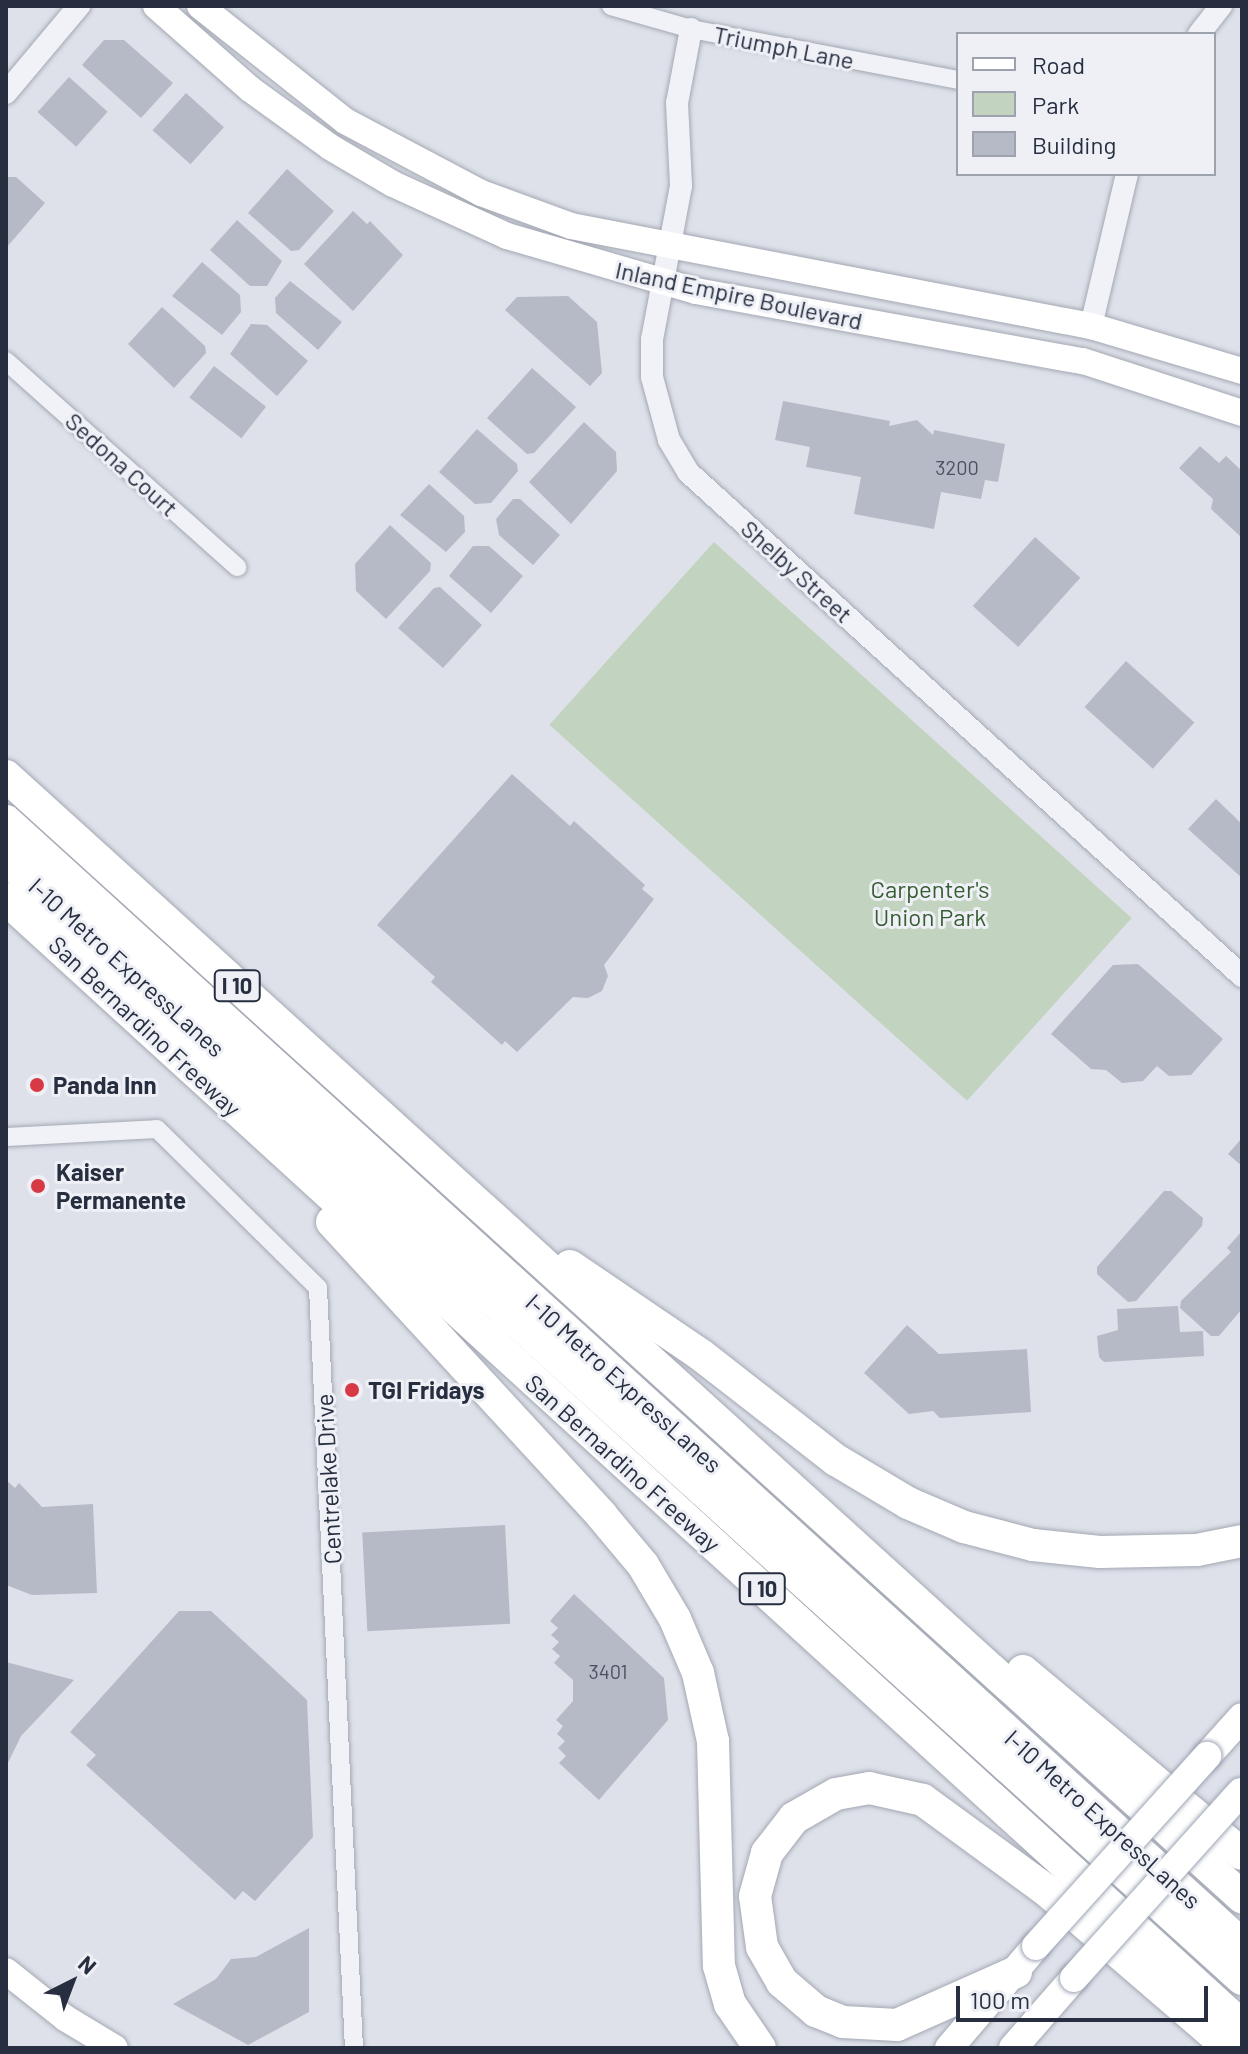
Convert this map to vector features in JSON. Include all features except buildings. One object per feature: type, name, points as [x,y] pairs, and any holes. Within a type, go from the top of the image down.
[{"type":"highway","name":"I 10","points":[[6,776],[1242,1897]]},
{"type":"highway","name":"I-10 Metro ExpressLanes","points":[[6,821],[1242,1945]]},
{"type":"highway","name":"I-10 Metro ExpressLanes","points":[[6,859],[1242,1979]]},
{"type":"highway","name":"San Bernardino Freeway","points":[[6,899],[1242,2026]]},
{"type":"highway","points":[[281,1152],[337,1229],[626,1544],[675,1619],[698,1673],[713,1741],[719,1966],[730,2004],[760,2048]]},
{"type":"highway","points":[[468,1196],[701,1355],[826,1452],[908,1503],[964,1527],[1065,1550],[1166,1552],[1242,1541]]},
{"type":"highway","points":[[958,1640],[1022,1670],[1242,1854]]},
{"type":"highway","points":[[932,1663],[1068,1740]]},
{"type":"highway","points":[[1016,1972],[910,2022],[883,2026],[831,2017],[792,1993],[762,1947],[755,1896],[767,1853],[794,1818],[836,1794],[869,1788],[923,1800],[1034,1880],[1230,2048]]},
{"type":"main road","name":"Inland Empire Boulevard","points":[[156,6],[283,114],[393,184],[541,248],[663,283],[1083,361],[1242,413]]},
{"type":"main road","name":"Inland Empire Boulevard","points":[[200,6],[345,121],[418,163],[571,226],[669,248],[1091,326],[1242,371]]},
{"type":"main road","points":[[1083,361],[1091,326]]},
{"type":"main road","points":[[949,2048],[1036,1946],[1242,1717]]},
{"type":"main road","points":[[1013,2048],[1242,1791]]},
{"type":"main road","points":[[6,1971],[65,2018],[115,2048]]},
{"type":"street","points":[[6,93],[79,6]]},
{"type":"street","name":"Triumph Lane","points":[[611,6],[691,29],[956,80]]},
{"type":"street","points":[[1201,32],[1221,6]]},
{"type":"street","name":"Shelby Street","points":[[691,29],[677,103],[681,186],[652,339],[652,377],[665,429],[688,472],[1242,976]]},
{"type":"street","points":[[1091,326],[1127,176]]},
{"type":"street","name":"Sedona Court","points":[[6,361],[237,567]]},
{"type":"street","name":"Centrelake Drive","points":[[6,1137],[157,1129],[318,1288],[354,2048]]},
{"type":"green space","name":"Carpenter's Union Park","points":[[714,542],[1132,918],[967,1101],[549,725]]},
{"type":"place","name":"Panda Inn","points":[[37,1085]]},
{"type":"place","name":"Kaiser Permanente","points":[[38,1186]]},
{"type":"place","name":"TGI Fridays","points":[[352,1390]]}]
